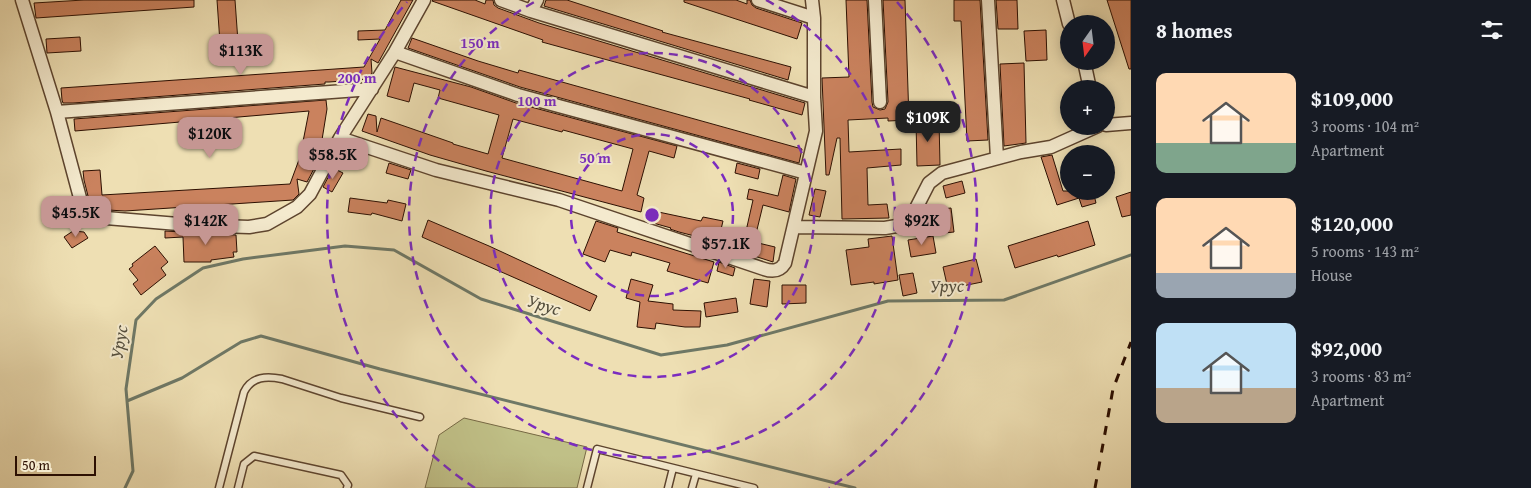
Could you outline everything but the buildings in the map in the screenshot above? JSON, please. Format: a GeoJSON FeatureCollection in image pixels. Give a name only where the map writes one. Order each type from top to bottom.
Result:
{"type":"FeatureCollection","features":[{"type":"Feature","properties":{"kind":"street"},"geometry":{"type":"LineString","coordinates":[[22,0],[57,112],[85,213],[94,216],[163,223],[250,227],[267,224],[298,207],[310,194],[340,138],[395,52],[424,0]]}},
{"type":"Feature","properties":{"kind":"street"},"geometry":{"type":"LineString","coordinates":[[501,0],[534,6],[814,96]]}},
{"type":"Feature","properties":{"kind":"street"},"geometry":{"type":"LineString","coordinates":[[758,0],[814,18]]}},
{"type":"Feature","properties":{"kind":"street"},"geometry":{"type":"LineString","coordinates":[[340,138],[436,170],[559,200],[770,271],[777,270],[782,268],[785,263],[816,131],[812,0]]}},
{"type":"Feature","properties":{"kind":"street"},"geometry":{"type":"LineString","coordinates":[[875,0],[880,102]]}},
{"type":"Feature","properties":{"kind":"street"},"geometry":{"type":"LineString","coordinates":[[988,0],[997,158]]}},
{"type":"Feature","properties":{"kind":"street"},"geometry":{"type":"LineString","coordinates":[[1063,0],[1067,15]]}},
{"type":"Feature","properties":{"kind":"street"},"geometry":{"type":"LineString","coordinates":[[395,52],[518,95],[806,173]]}},
{"type":"Feature","properties":{"kind":"street"},"geometry":{"type":"LineString","coordinates":[[57,112],[372,89]]}},
{"type":"Feature","properties":{"kind":"street"},"geometry":{"type":"LineString","coordinates":[[1115,124],[1131,123]]}},
{"type":"Feature","properties":{"kind":"street"},"geometry":{"type":"LineString","coordinates":[[794,227],[885,228],[908,224],[929,183],[942,173],[1021,152],[1051,147],[1078,135]]}},
{"type":"Feature","properties":{"kind":"lane"},"geometry":{"type":"LineString","coordinates":[[220,488],[244,392],[249,384],[259,378],[272,377],[287,380],[342,398],[420,417]]}},
{"type":"Feature","properties":{"kind":"lane"},"geometry":{"type":"LineString","coordinates":[[587,488],[597,449],[736,486],[754,488]]}},
{"type":"Feature","properties":{"kind":"lane"},"geometry":{"type":"LineString","coordinates":[[238,488],[244,464],[254,456],[340,475],[348,485],[347,488]]}},
{"type":"Feature","properties":{"kind":"lane"},"geometry":{"type":"LineString","coordinates":[[668,488],[673,468]]}},
{"type":"Feature","properties":{"kind":"lane"},"geometry":{"type":"LineString","coordinates":[[692,488],[696,474]]}},
{"type":"Feature","properties":{"kind":"green space"},"geometry":{"type":"Polygon","coordinates":[[[464,418],[587,447],[577,488],[425,488],[439,435],[464,418]]]}},
{"type":"Feature","properties":{"kind":"waterway","name":"Урус"},"geometry":{"type":"LineString","coordinates":[[125,488],[133,471],[126,389],[136,320],[156,299],[203,268],[243,259],[345,246],[394,250],[481,299],[661,355],[727,345],[888,301],[1004,300],[1131,255]]}},
{"type":"Feature","properties":{"kind":"waterway"},"geometry":{"type":"LineString","coordinates":[[127,401],[182,378],[241,342],[261,336],[380,369],[855,488]]}},
{"type":"Feature","properties":{"kind":"railway"},"geometry":{"type":"LineString","coordinates":[[1095,488],[1113,389],[1131,342]]}}]}
